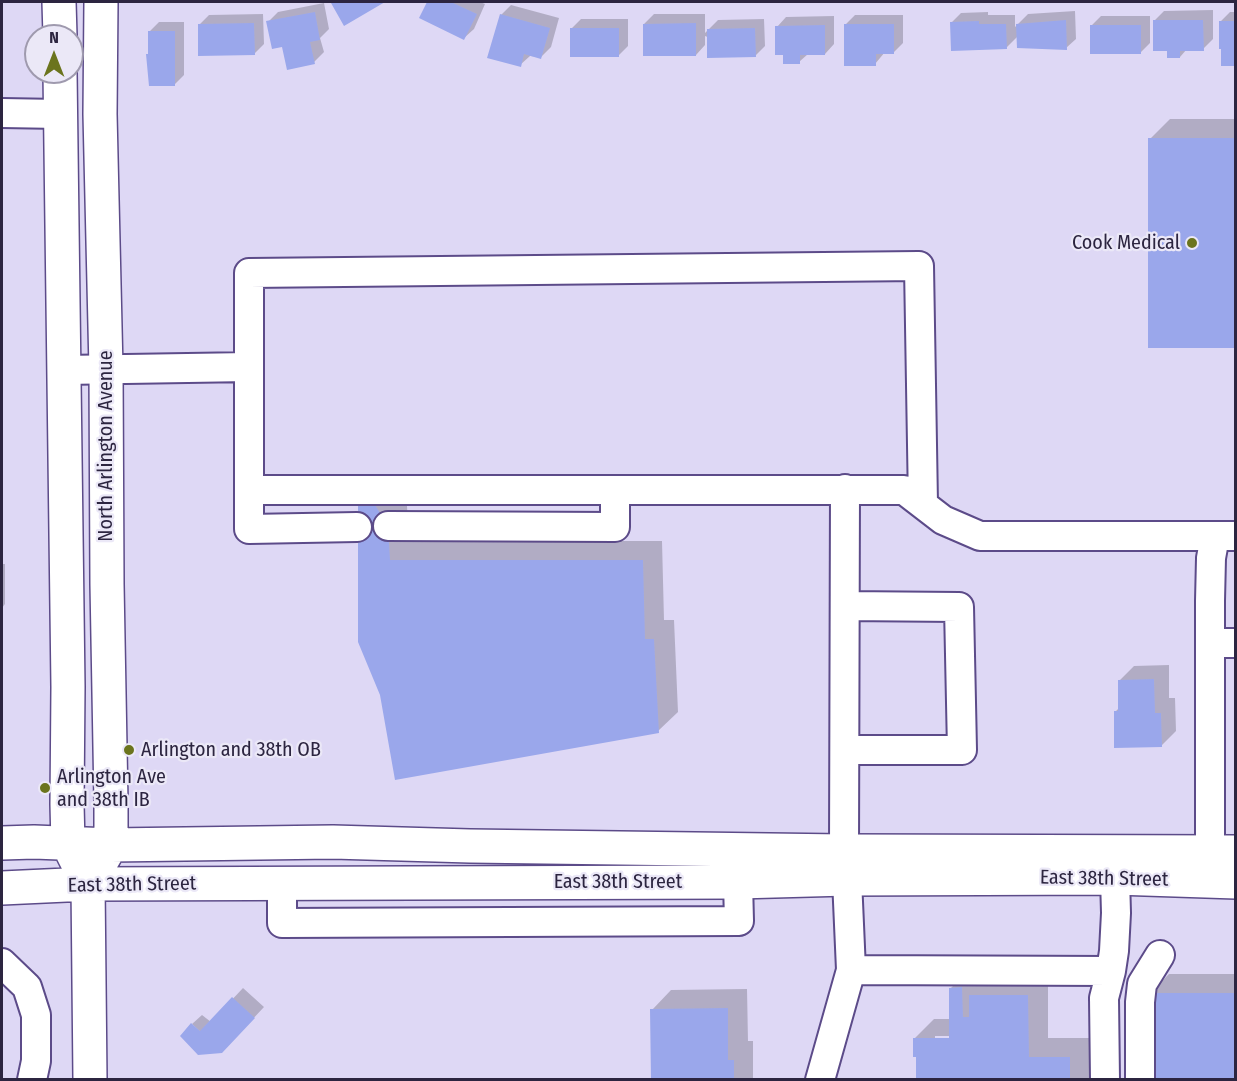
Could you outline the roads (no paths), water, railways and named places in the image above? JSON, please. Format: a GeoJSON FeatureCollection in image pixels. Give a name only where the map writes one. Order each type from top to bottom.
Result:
{"type":"FeatureCollection","features":[{"type":"Feature","properties":{"kind":"main road"},"geometry":{"type":"LineString","coordinates":[[59,2],[60,24]]}},
{"type":"Feature","properties":{"kind":"main road","name":"North Arlington Avenue"},"geometry":{"type":"LineString","coordinates":[[101,2],[100,114],[106,369],[111,844]]}},
{"type":"Feature","properties":{"kind":"main road","name":"North Arlington Avenue"},"geometry":{"type":"LineString","coordinates":[[60,84],[68,844],[88,884],[90,1080]]}},
{"type":"Feature","properties":{"kind":"main road","name":"East 38th Street"},"geometry":{"type":"LineString","coordinates":[[2,843],[333,842],[470,846],[1236,882]]}},
{"type":"Feature","properties":{"kind":"main road"},"geometry":{"type":"LineString","coordinates":[[88,884],[111,844]]}},
{"type":"Feature","properties":{"kind":"main road","name":"East 38th Street"},"geometry":{"type":"LineString","coordinates":[[2,888],[88,884],[738,882],[846,865],[1223,852]]}},
{"type":"Feature","properties":{"kind":"street"},"geometry":{"type":"LineString","coordinates":[[2,113],[60,114]]}},
{"type":"Feature","properties":{"kind":"street"},"geometry":{"type":"LineString","coordinates":[[357,527],[249,529],[249,273],[919,266],[923,504]]}},
{"type":"Feature","properties":{"kind":"street"},"geometry":{"type":"LineString","coordinates":[[64,370],[249,367]]}},
{"type":"Feature","properties":{"kind":"street"},"geometry":{"type":"LineString","coordinates":[[820,1080],[851,970],[846,865],[845,489]]}},
{"type":"Feature","properties":{"kind":"street"},"geometry":{"type":"LineString","coordinates":[[249,490],[904,490],[943,520],[980,536],[1225,536]]}},
{"type":"Feature","properties":{"kind":"street"},"geometry":{"type":"LineString","coordinates":[[388,526],[615,527],[615,490]]}},
{"type":"Feature","properties":{"kind":"street"},"geometry":{"type":"LineString","coordinates":[[1223,852],[1223,643],[1211,558],[1225,536]]}},
{"type":"Feature","properties":{"kind":"street"},"geometry":{"type":"LineString","coordinates":[[845,606],[959,607],[962,750],[845,750]]}},
{"type":"Feature","properties":{"kind":"street"},"geometry":{"type":"LineString","coordinates":[[1105,1080],[1104,998],[1114,951],[1115,878]]}},
{"type":"Feature","properties":{"kind":"street"},"geometry":{"type":"LineString","coordinates":[[628,882],[629,921]]}},
{"type":"Feature","properties":{"kind":"street"},"geometry":{"type":"LineString","coordinates":[[282,883],[282,923],[372,923],[739,921],[738,882]]}},
{"type":"Feature","properties":{"kind":"street"},"geometry":{"type":"LineString","coordinates":[[370,883],[372,923]]}},
{"type":"Feature","properties":{"kind":"street"},"geometry":{"type":"LineString","coordinates":[[1140,1080],[1142,984],[1160,955]]}},
{"type":"Feature","properties":{"kind":"street"},"geometry":{"type":"LineString","coordinates":[[2,963],[27,987],[36,1015],[36,1061],[32,1080]]}},
{"type":"Feature","properties":{"kind":"street"},"geometry":{"type":"LineString","coordinates":[[851,970],[1111,971]]}},
{"type":"Feature","properties":{"kind":"place","name":"Cook Medical"},"geometry":{"type":"Point","coordinates":[1192,243]}},
{"type":"Feature","properties":{"kind":"place","name":"Arlington and 38th OB"},"geometry":{"type":"Point","coordinates":[129,750]}},
{"type":"Feature","properties":{"kind":"place","name":"Arlington Ave and 38th IB"},"geometry":{"type":"Point","coordinates":[45,788]}}]}
